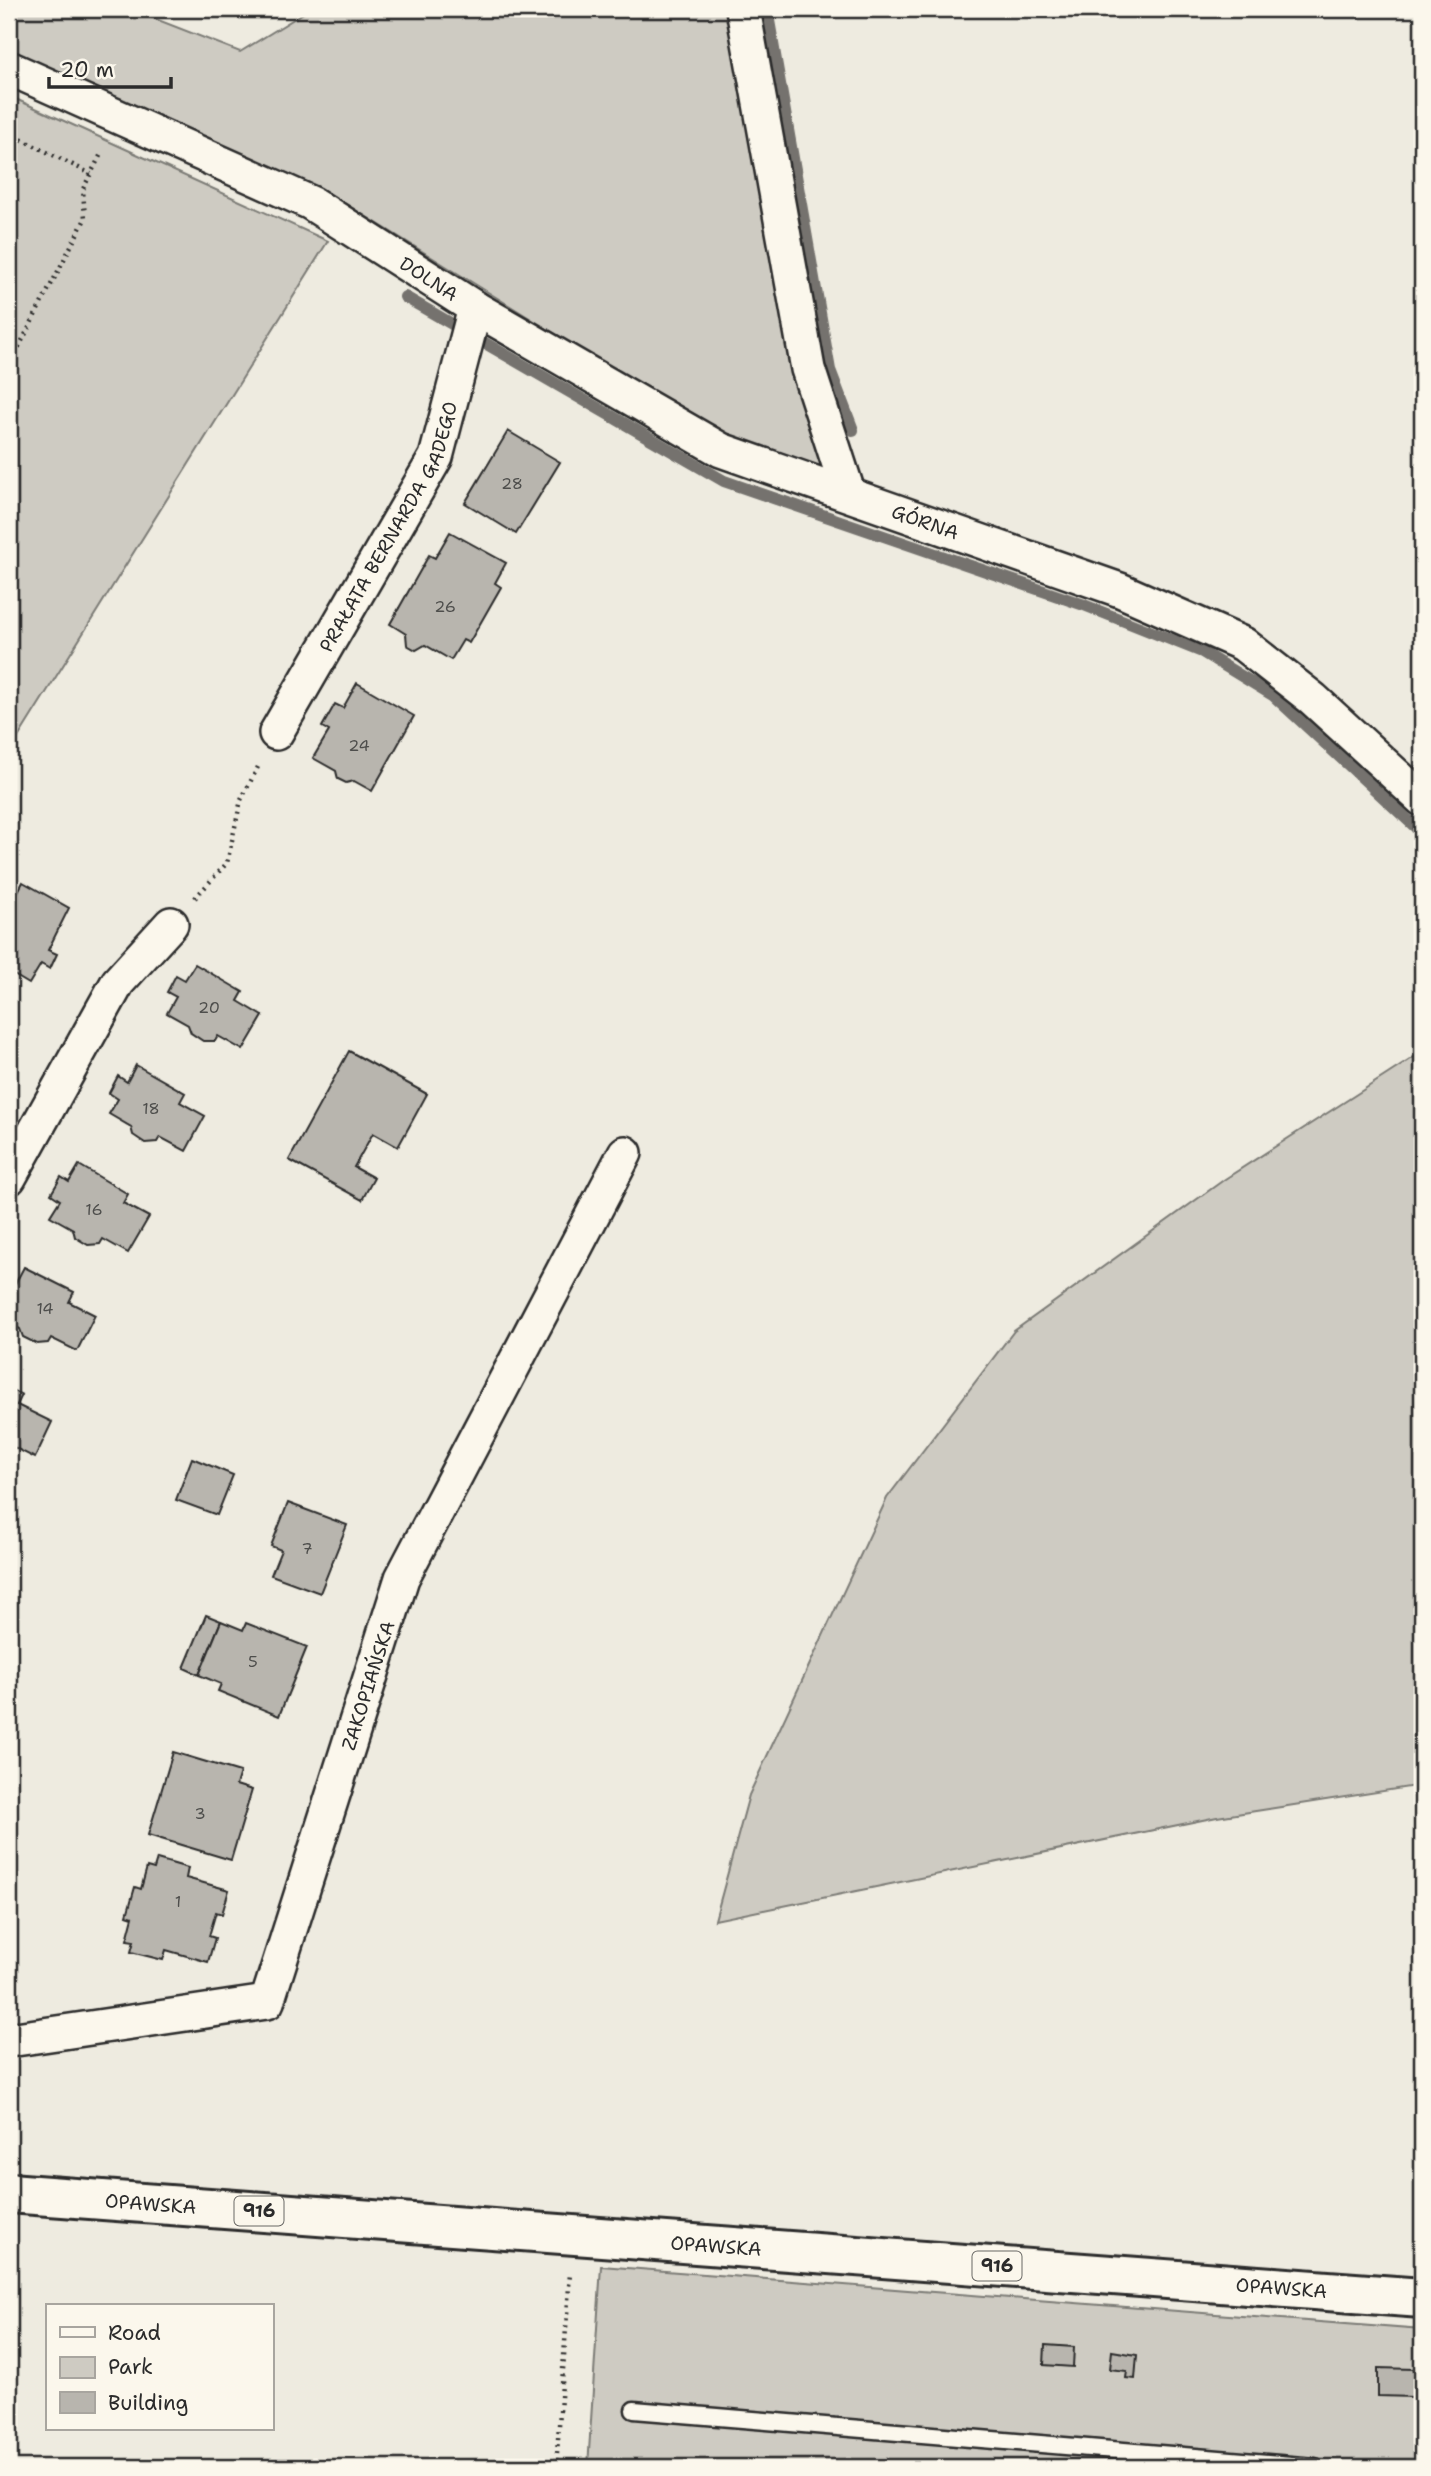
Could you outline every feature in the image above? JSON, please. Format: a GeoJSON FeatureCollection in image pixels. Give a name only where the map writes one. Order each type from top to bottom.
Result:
{"type":"FeatureCollection","features":[{"type":"Feature","properties":{"kind":"main road","name":"OPAWSKA"},"geometry":{"type":"LineString","coordinates":[[9,2193],[1422,2298]]}},
{"type":"Feature","properties":{"kind":"street"},"geometry":{"type":"LineString","coordinates":[[743,9],[808,369],[848,492]]}},
{"type":"Feature","properties":{"kind":"street","name":"DOLNA"},"geometry":{"type":"LineString","coordinates":[[9,68],[311,203],[475,308],[721,450],[848,492]]}},
{"type":"Feature","properties":{"kind":"street","name":"PRAŁATA BERNARDA GADEGO"},"geometry":{"type":"LineString","coordinates":[[276,733],[436,457],[475,308]]}},
{"type":"Feature","properties":{"kind":"street","name":"GÓRNA"},"geometry":{"type":"LineString","coordinates":[[848,492],[1121,590],[1243,644],[1313,699],[1422,799]]}},
{"type":"Feature","properties":{"kind":"street"},"geometry":{"type":"LineString","coordinates":[[9,1178],[117,982],[171,924]]}},
{"type":"Feature","properties":{"kind":"street","name":"ZAKOPIAŃSKA"},"geometry":{"type":"LineString","coordinates":[[9,2040],[267,2002],[402,1578],[625,1153]]}},
{"type":"Feature","properties":{"kind":"lane"},"geometry":{"type":"LineString","coordinates":[[634,2410],[1315,2467]]}},
{"type":"Feature","properties":{"kind":"path"},"geometry":{"type":"LineString","coordinates":[[9,366],[85,219],[83,189],[119,118]]}},
{"type":"Feature","properties":{"kind":"path"},"geometry":{"type":"LineString","coordinates":[[9,133],[91,174]]}},
{"type":"Feature","properties":{"kind":"path"},"geometry":{"type":"LineString","coordinates":[[171,924],[227,863],[241,800],[276,733]]}},
{"type":"Feature","properties":{"kind":"path"},"geometry":{"type":"LineString","coordinates":[[556,2467],[572,2234]]}},
{"type":"Feature","properties":{"kind":"green space"},"geometry":{"type":"Polygon","coordinates":[[[9,9],[130,9],[240,52],[310,9],[727,9],[776,287],[835,480],[726,440],[320,188],[9,51],[9,9]]]}},
{"type":"Feature","properties":{"kind":"green space"},"geometry":{"type":"Polygon","coordinates":[[[9,96],[328,241],[9,752],[9,96]]]}},
{"type":"Feature","properties":{"kind":"green space"},"geometry":{"type":"Polygon","coordinates":[[[1422,1052],[1422,1785],[1217,1817],[715,1920],[749,1795],[887,1498],[1014,1331],[1225,1179],[1422,1052]]]}},
{"type":"Feature","properties":{"kind":"green space"},"geometry":{"type":"Polygon","coordinates":[[[601,2266],[1422,2330],[1422,2467],[588,2467],[601,2266]]]}},
{"type":"Feature","properties":{"kind":"building"},"geometry":{"type":"Polygon","coordinates":[[[508,431],[560,462],[516,534],[465,503],[508,431]]]}},
{"type":"Feature","properties":{"kind":"building"},"geometry":{"type":"Polygon","coordinates":[[[450,532],[506,563],[495,583],[501,587],[469,643],[463,640],[451,660],[425,645],[416,650],[407,645],[406,634],[390,624],[429,555],[435,558],[450,532]]]}},
{"type":"Feature","properties":{"kind":"building"},"geometry":{"type":"Polygon","coordinates":[[[357,683],[414,716],[372,791],[354,781],[346,783],[338,779],[336,771],[313,758],[329,731],[322,727],[335,704],[343,708],[357,683]]]}},
{"type":"Feature","properties":{"kind":"building"},"geometry":{"type":"Polygon","coordinates":[[[23,882],[69,908],[48,950],[57,954],[50,969],[41,964],[29,984],[9,972],[9,901],[13,901],[23,882]]]}},
{"type":"Feature","properties":{"kind":"building"},"geometry":{"type":"Polygon","coordinates":[[[195,964],[243,992],[238,1001],[263,1016],[243,1050],[218,1036],[215,1041],[203,1041],[191,1033],[188,1025],[167,1013],[176,997],[167,992],[176,975],[185,980],[195,964]]]}},
{"type":"Feature","properties":{"kind":"building"},"geometry":{"type":"Polygon","coordinates":[[[349,1051],[427,1094],[398,1147],[373,1133],[354,1167],[374,1178],[362,1200],[289,1160],[349,1051]]]}},
{"type":"Feature","properties":{"kind":"building"},"geometry":{"type":"Polygon","coordinates":[[[136,1065],[185,1093],[180,1102],[205,1116],[186,1151],[160,1137],[157,1142],[145,1143],[133,1135],[131,1127],[109,1114],[118,1099],[109,1093],[118,1076],[127,1082],[136,1065]]]}},
{"type":"Feature","properties":{"kind":"building"},"geometry":{"type":"Polygon","coordinates":[[[79,1165],[128,1194],[123,1203],[149,1217],[128,1253],[103,1239],[100,1244],[88,1245],[75,1237],[73,1229],[50,1216],[60,1200],[51,1194],[61,1177],[69,1182],[79,1165]]]}},
{"type":"Feature","properties":{"kind":"building"},"geometry":{"type":"Polygon","coordinates":[[[24,1267],[74,1292],[69,1302],[95,1315],[77,1351],[51,1338],[48,1343],[37,1344],[23,1337],[20,1329],[9,1323],[9,1281],[15,1284],[24,1267]]]}},
{"type":"Feature","properties":{"kind":"building"},"geometry":{"type":"Polygon","coordinates":[[[9,1389],[22,1395],[17,1405],[52,1422],[35,1458],[9,1445],[9,1389]]]}},
{"type":"Feature","properties":{"kind":"building"},"geometry":{"type":"Polygon","coordinates":[[[192,1458],[233,1475],[217,1515],[176,1500],[192,1458]]]}},
{"type":"Feature","properties":{"kind":"building"},"geometry":{"type":"Polygon","coordinates":[[[288,1503],[347,1525],[320,1593],[271,1575],[281,1550],[271,1546],[288,1503]]]}},
{"type":"Feature","properties":{"kind":"building"},"geometry":{"type":"Polygon","coordinates":[[[206,1615],[221,1621],[199,1675],[184,1668],[206,1615]]]}},
{"type":"Feature","properties":{"kind":"building"},"geometry":{"type":"Polygon","coordinates":[[[221,1621],[243,1630],[246,1623],[307,1647],[279,1716],[218,1691],[221,1684],[199,1675],[221,1621]]]}},
{"type":"Feature","properties":{"kind":"building"},"geometry":{"type":"Polygon","coordinates":[[[173,1752],[240,1772],[236,1785],[252,1790],[231,1860],[148,1835],[173,1752]]]}},
{"type":"Feature","properties":{"kind":"building"},"geometry":{"type":"Polygon","coordinates":[[[157,1859],[188,1868],[186,1878],[229,1890],[222,1914],[216,1912],[209,1936],[215,1938],[208,1962],[166,1950],[163,1960],[131,1952],[134,1941],[127,1940],[133,1917],[127,1915],[135,1887],[141,1889],[147,1867],[154,1869],[157,1859]]]}},
{"type":"Feature","properties":{"kind":"building"},"geometry":{"type":"Polygon","coordinates":[[[1045,2345],[1074,2347],[1073,2367],[1044,2365],[1045,2345]]]}},
{"type":"Feature","properties":{"kind":"building"},"geometry":{"type":"Polygon","coordinates":[[[1112,2351],[1137,2355],[1135,2379],[1126,2378],[1127,2371],[1110,2369],[1112,2351]]]}},
{"type":"Feature","properties":{"kind":"building"},"geometry":{"type":"Polygon","coordinates":[[[1378,2368],[1414,2369],[1414,2397],[1378,2396],[1378,2368]]]}},
{"type":"Feature","properties":{"kind":"waterway"},"geometry":{"type":"LineString","coordinates":[[767,9],[830,370],[853,430]]}},
{"type":"Feature","properties":{"kind":"waterway"},"geometry":{"type":"LineString","coordinates":[[405,297],[724,481],[1084,605],[1202,652],[1274,696],[1422,833]]}}]}
